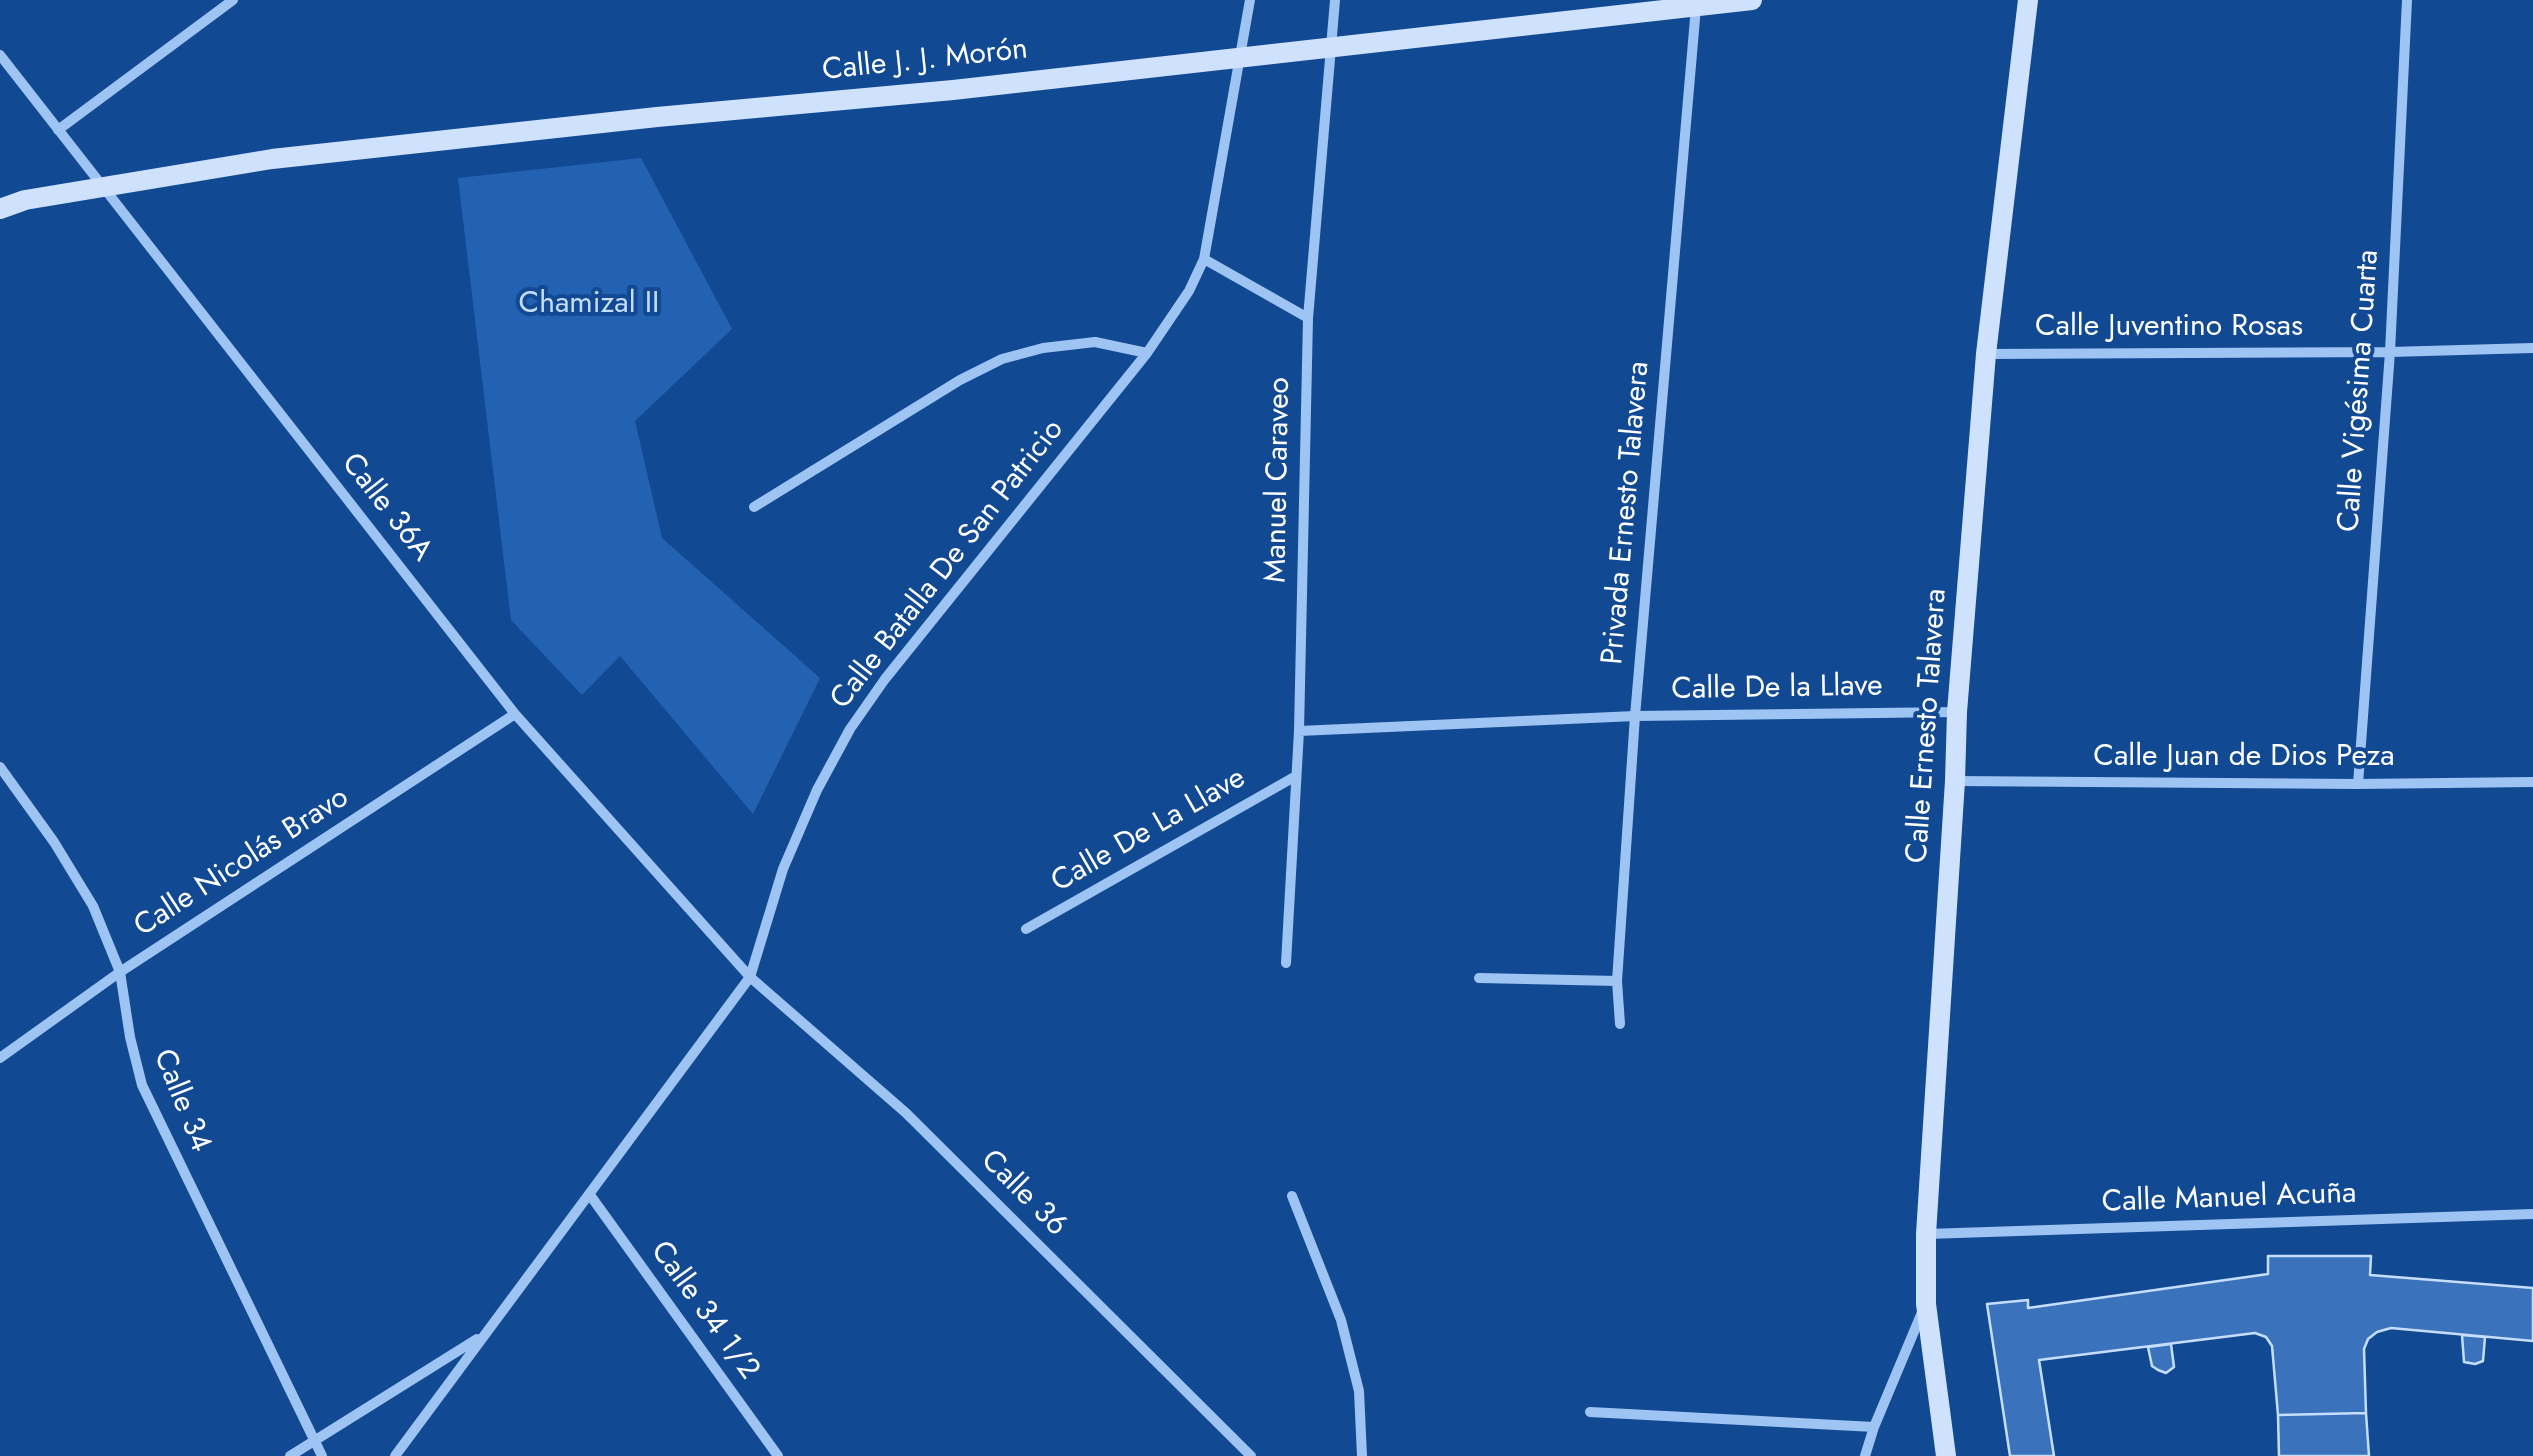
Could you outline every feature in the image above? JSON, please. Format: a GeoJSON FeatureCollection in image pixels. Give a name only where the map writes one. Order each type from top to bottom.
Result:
{"type":"FeatureCollection","features":[{"type":"Feature","properties":{"kind":"main road","name":"Calle J. J. Morón"},"geometry":{"type":"LineString","coordinates":[[0,208],[104,186],[311,155],[953,90],[1752,0]]}},
{"type":"Feature","properties":{"kind":"main road","name":"Calle Ernesto Talavera"},"geometry":{"type":"LineString","coordinates":[[1946,1456],[1926,1304],[1926,1234],[1957,712],[1986,354],[2028,0]]}},
{"type":"Feature","properties":{"kind":"street"},"geometry":{"type":"LineString","coordinates":[[58,130],[233,0]]}},
{"type":"Feature","properties":{"kind":"street","name":"Calle Batalla De San Patricio"},"geometry":{"type":"LineString","coordinates":[[395,1456],[750,977],[783,868],[817,790],[850,729],[885,679],[1147,353],[1189,291],[1204,260],[1250,0]]}},
{"type":"Feature","properties":{"kind":"street","name":"Manuel Caraveo"},"geometry":{"type":"LineString","coordinates":[[1286,963],[1299,731],[1308,318],[1336,0]]}},
{"type":"Feature","properties":{"kind":"street","name":"Calle Vigésima Cuarta"},"geometry":{"type":"LineString","coordinates":[[2358,784],[2390,352],[2406,0]]}},
{"type":"Feature","properties":{"kind":"street","name":"Privada Ernesto Talavera"},"geometry":{"type":"LineString","coordinates":[[1620,1024],[1618,981],[1634,716],[1696,8]]}},
{"type":"Feature","properties":{"kind":"street","name":"Calle 36A"},"geometry":{"type":"LineString","coordinates":[[0,55],[515,714],[750,977]]}},
{"type":"Feature","properties":{"kind":"street"},"geometry":{"type":"LineString","coordinates":[[1204,260],[1308,318]]}},
{"type":"Feature","properties":{"kind":"street"},"geometry":{"type":"LineString","coordinates":[[754,507],[960,380],[1002,359],[1042,348],[1096,342],[1147,353]]}},
{"type":"Feature","properties":{"kind":"street","name":"Calle Juventino Rosas"},"geometry":{"type":"LineString","coordinates":[[1986,354],[2533,348]]}},
{"type":"Feature","properties":{"kind":"street","name":"Calle De la Llave"},"geometry":{"type":"LineString","coordinates":[[1299,731],[1634,716],[1957,712]]}},
{"type":"Feature","properties":{"kind":"street","name":"Calle Nicolás Bravo"},"geometry":{"type":"LineString","coordinates":[[0,1058],[120,972],[515,714]]}},
{"type":"Feature","properties":{"kind":"street","name":"Calle 34"},"geometry":{"type":"LineString","coordinates":[[0,767],[54,842],[92,906],[120,972],[142,1085],[322,1456]]}},
{"type":"Feature","properties":{"kind":"street","name":"Calle De La Llave"},"geometry":{"type":"LineString","coordinates":[[1026,930],[1296,776]]}},
{"type":"Feature","properties":{"kind":"street","name":"Calle Juan de Dios Peza"},"geometry":{"type":"LineString","coordinates":[[1955,781],[2533,782]]}},
{"type":"Feature","properties":{"kind":"street","name":"Calle 36"},"geometry":{"type":"LineString","coordinates":[[750,977],[906,1113],[1251,1456]]}},
{"type":"Feature","properties":{"kind":"street"},"geometry":{"type":"LineString","coordinates":[[1479,978],[1618,981]]}},
{"type":"Feature","properties":{"kind":"street","name":"Calle 34 1/2"},"geometry":{"type":"LineString","coordinates":[[590,1195],[778,1456]]}},
{"type":"Feature","properties":{"kind":"street"},"geometry":{"type":"LineString","coordinates":[[1292,1196],[1341,1320],[1359,1390],[1362,1456]]}},
{"type":"Feature","properties":{"kind":"street","name":"Calle Manuel Acuña"},"geometry":{"type":"LineString","coordinates":[[1926,1234],[2533,1214]]}},
{"type":"Feature","properties":{"kind":"street"},"geometry":{"type":"LineString","coordinates":[[1865,1456],[1926,1304]]}},
{"type":"Feature","properties":{"kind":"street","name":"Calle Batalla De San Patricio"},"geometry":{"type":"LineString","coordinates":[[290,1456],[482,1336]]}},
{"type":"Feature","properties":{"kind":"street"},"geometry":{"type":"LineString","coordinates":[[1590,1412],[1874,1427]]}},
{"type":"Feature","properties":{"kind":"green space","name":"Chamizal II"},"geometry":{"type":"Polygon","coordinates":[[[641,158],[732,329],[635,421],[662,538],[820,678],[753,814],[620,656],[582,695],[511,620],[458,178],[641,158]]]}},
{"type":"Feature","properties":{"kind":"building"},"geometry":{"type":"Polygon","coordinates":[[[2268,1256],[2371,1256],[2370,1275],[2533,1288],[2533,1341],[2391,1328],[2377,1332],[2364,1349],[2366,1413],[2278,1415],[2272,1346],[2266,1337],[2255,1333],[2039,1360],[2054,1456],[2010,1456],[1987,1304],[2028,1300],[2028,1308],[2268,1274],[2268,1256]]]}},
{"type":"Feature","properties":{"kind":"building"},"geometry":{"type":"Polygon","coordinates":[[[2462,1335],[2485,1337],[2483,1361],[2464,1362],[2462,1335]]]}},
{"type":"Feature","properties":{"kind":"building"},"geometry":{"type":"Polygon","coordinates":[[[2171,1344],[2174,1367],[2166,1373],[2152,1366],[2148,1347],[2171,1344]]]}},
{"type":"Feature","properties":{"kind":"building"},"geometry":{"type":"Polygon","coordinates":[[[2366,1413],[2369,1456],[2279,1456],[2278,1415],[2366,1413]]]}}]}
